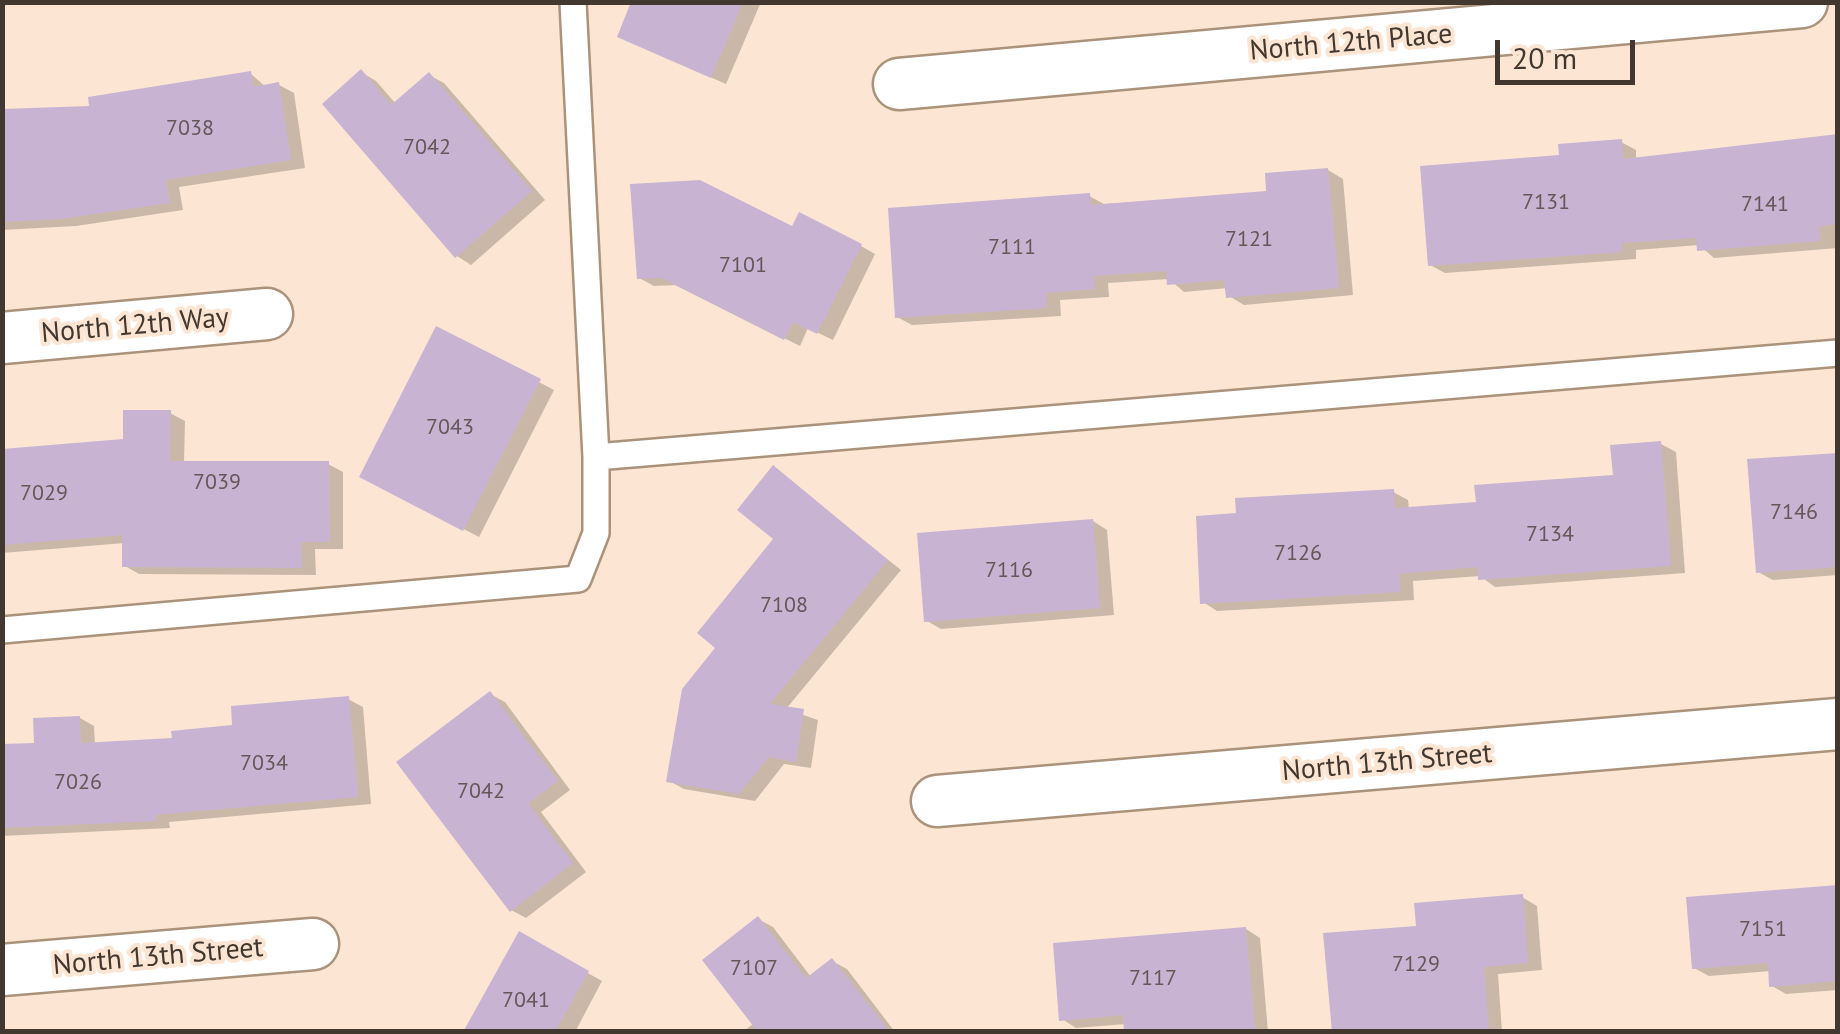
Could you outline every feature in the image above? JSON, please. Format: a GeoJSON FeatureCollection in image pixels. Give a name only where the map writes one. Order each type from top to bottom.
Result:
{"type":"FeatureCollection","features":[{"type":"Feature","properties":{"kind":"street","name":"North 12th Place"},"geometry":{"type":"LineString","coordinates":[[899,84],[1802,2]]}},
{"type":"Feature","properties":{"kind":"street","name":"North 12th Way"},"geometry":{"type":"LineString","coordinates":[[2,338],[267,314]]}},
{"type":"Feature","properties":{"kind":"street","name":"North 13th Street"},"geometry":{"type":"LineString","coordinates":[[937,801],[1838,724]]}},
{"type":"Feature","properties":{"kind":"street","name":"North 13th Street"},"geometry":{"type":"LineString","coordinates":[[2,970],[313,944]]}},
{"type":"Feature","properties":{"kind":"lane"},"geometry":{"type":"LineString","coordinates":[[2,630],[578,579],[596,533],[596,456],[573,2]]}},
{"type":"Feature","properties":{"kind":"lane"},"geometry":{"type":"LineString","coordinates":[[596,456],[1838,353]]}},
{"type":"Feature","properties":{"kind":"building"},"geometry":{"type":"Polygon","coordinates":[[[631,2],[743,2],[711,78],[617,37],[631,2]]]}},
{"type":"Feature","properties":{"kind":"building"},"geometry":{"type":"Polygon","coordinates":[[[361,69],[391,105],[429,72],[532,191],[455,258],[322,104],[361,69]]]}},
{"type":"Feature","properties":{"kind":"building"},"geometry":{"type":"Polygon","coordinates":[[[251,71],[253,87],[279,82],[291,160],[166,180],[170,203],[60,219],[2,222],[2,109],[89,106],[88,97],[251,71]]]}},
{"type":"Feature","properties":{"kind":"building"},"geometry":{"type":"Polygon","coordinates":[[[1838,134],[1838,224],[1819,226],[1820,241],[1697,251],[1696,238],[1622,243],[1622,252],[1428,266],[1420,166],[1559,155],[1558,144],[1622,139],[1623,159],[1838,134]]]}},
{"type":"Feature","properties":{"kind":"building"},"geometry":{"type":"Polygon","coordinates":[[[1328,168],[1339,288],[1226,298],[1224,280],[1167,285],[1166,271],[1094,276],[1095,289],[1046,293],[1047,308],[895,318],[888,208],[1090,193],[1091,205],[1266,191],[1265,173],[1328,168]]]}},
{"type":"Feature","properties":{"kind":"building"},"geometry":{"type":"Polygon","coordinates":[[[700,180],[792,226],[799,212],[862,244],[817,334],[793,322],[784,340],[661,278],[637,279],[630,184],[700,180]]]}},
{"type":"Feature","properties":{"kind":"building"},"geometry":{"type":"Polygon","coordinates":[[[436,326],[541,379],[463,531],[359,477],[436,326]]]}},
{"type":"Feature","properties":{"kind":"building"},"geometry":{"type":"Polygon","coordinates":[[[123,410],[171,410],[170,461],[329,461],[330,542],[301,542],[302,568],[122,567],[122,535],[2,545],[2,449],[123,439],[123,410]]]}},
{"type":"Feature","properties":{"kind":"building"},"geometry":{"type":"Polygon","coordinates":[[[1661,441],[1671,566],[1478,580],[1477,567],[1399,574],[1400,592],[1200,604],[1196,516],[1236,513],[1235,498],[1394,489],[1395,508],[1476,502],[1474,485],[1613,475],[1610,445],[1661,441]]]}},
{"type":"Feature","properties":{"kind":"building"},"geometry":{"type":"Polygon","coordinates":[[[1838,453],[1838,567],[1756,573],[1747,459],[1838,453]]]}},
{"type":"Feature","properties":{"kind":"building"},"geometry":{"type":"Polygon","coordinates":[[[773,465],[888,560],[770,704],[804,709],[796,762],[769,757],[739,794],[666,782],[682,689],[715,648],[697,633],[773,539],[737,510],[773,465]]]}},
{"type":"Feature","properties":{"kind":"building"},"geometry":{"type":"Polygon","coordinates":[[[1093,519],[1100,608],[924,622],[917,533],[1093,519]]]}},
{"type":"Feature","properties":{"kind":"building"},"geometry":{"type":"Polygon","coordinates":[[[490,691],[558,781],[528,803],[573,863],[510,912],[396,762],[490,691]]]}},
{"type":"Feature","properties":{"kind":"building"},"geometry":{"type":"Polygon","coordinates":[[[349,696],[358,797],[155,815],[156,821],[2,828],[2,744],[34,743],[33,718],[80,716],[81,743],[172,738],[171,731],[232,725],[231,706],[349,696]]]}},
{"type":"Feature","properties":{"kind":"building"},"geometry":{"type":"Polygon","coordinates":[[[1838,885],[1838,981],[1769,987],[1768,963],[1692,969],[1686,897],[1838,885]]]}},
{"type":"Feature","properties":{"kind":"building"},"geometry":{"type":"Polygon","coordinates":[[[1523,894],[1528,963],[1484,967],[1489,1032],[1332,1032],[1323,933],[1416,926],[1414,903],[1523,894]]]}},
{"type":"Feature","properties":{"kind":"building"},"geometry":{"type":"Polygon","coordinates":[[[758,916],[806,978],[832,958],[890,1032],[758,1032],[702,960],[758,916]]]}},
{"type":"Feature","properties":{"kind":"building"},"geometry":{"type":"Polygon","coordinates":[[[1246,927],[1255,1032],[1124,1032],[1123,1015],[1059,1021],[1053,943],[1246,927]]]}},
{"type":"Feature","properties":{"kind":"building"},"geometry":{"type":"Polygon","coordinates":[[[519,931],[589,971],[555,1032],[463,1032],[519,931]]]}}]}
